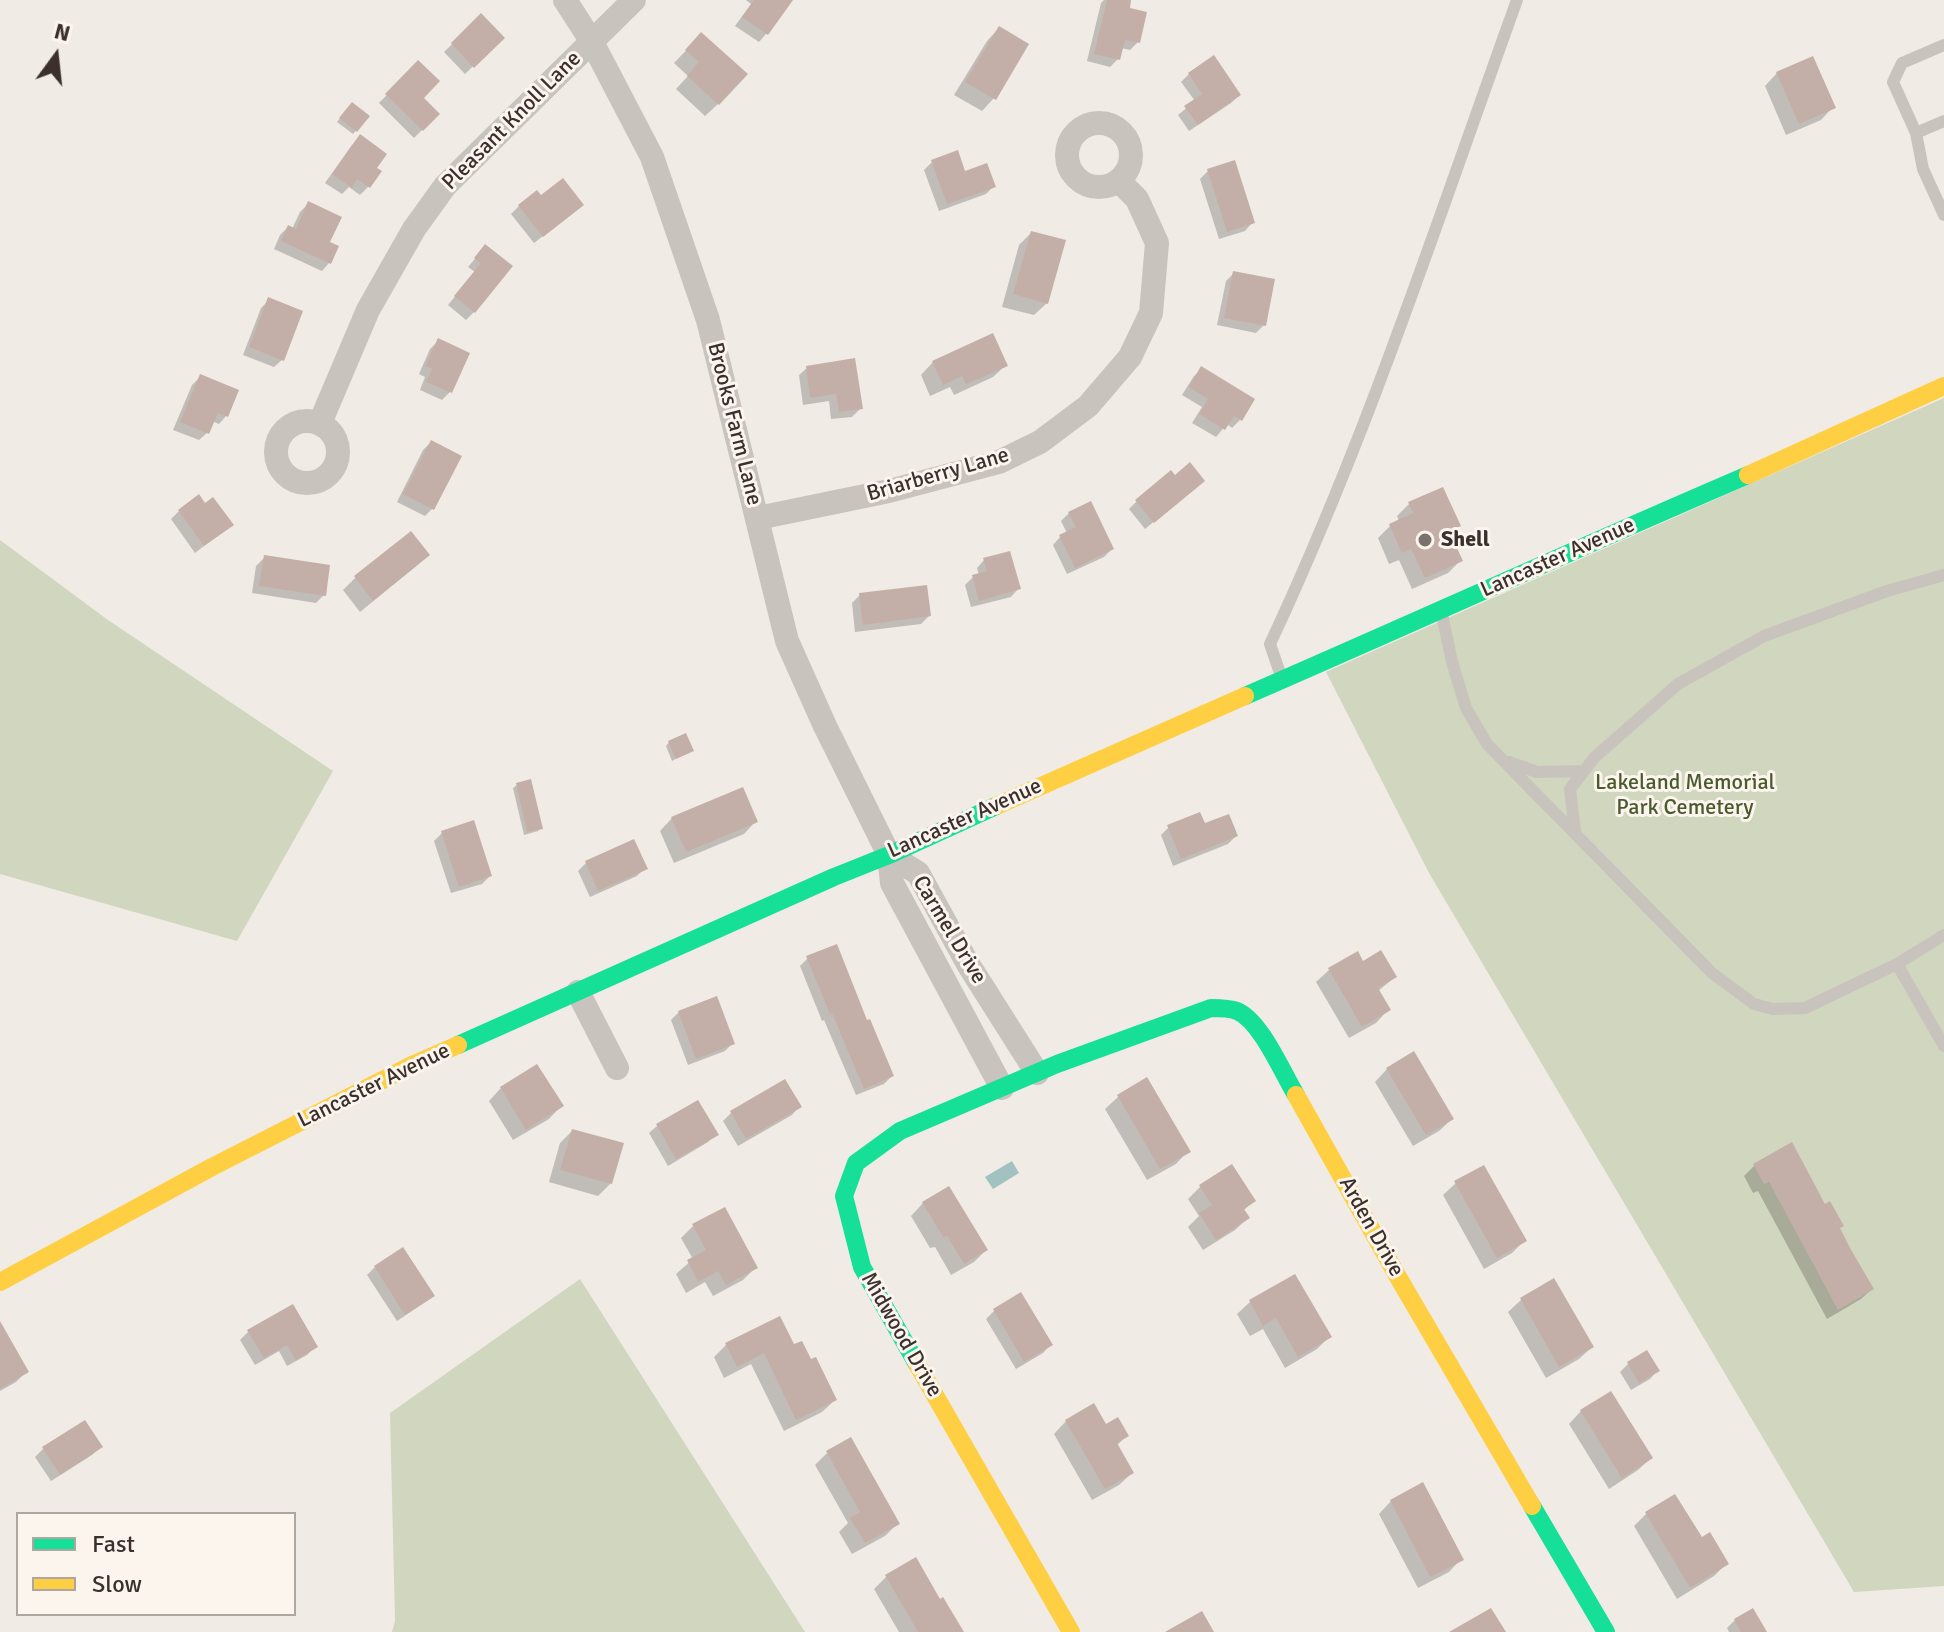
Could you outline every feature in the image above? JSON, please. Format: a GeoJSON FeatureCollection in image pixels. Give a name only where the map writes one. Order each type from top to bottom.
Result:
{"type":"FeatureCollection","features":[{"type":"Feature","properties":{"kind":"main road","name":"Lancaster Avenue"},"geometry":{"type":"LineString","coordinates":[[0,1282],[212,1167],[412,1065],[1063,775],[1763,469],[1944,386]]}},
{"type":"Feature","properties":{"kind":"main road","name":"Arden Drive"},"geometry":{"type":"LineString","coordinates":[[1037,1073],[1211,1008],[1237,1011],[1255,1023],[1398,1277],[1606,1632]]}},
{"type":"Feature","properties":{"kind":"main road","name":"Midwood Drive"},"geometry":{"type":"LineString","coordinates":[[1037,1073],[900,1131],[856,1163],[844,1196],[862,1267],[1071,1632]]}},
{"type":"Feature","properties":{"kind":"street","name":"Brooks Farm Lane"},"geometry":{"type":"LineString","coordinates":[[565,0],[592,42],[652,157],[708,320],[787,641],[889,855]]}},
{"type":"Feature","properties":{"kind":"street","name":"Pleasant Knoll Lane"},"geometry":{"type":"LineString","coordinates":[[320,423],[368,310],[422,218],[445,186],[634,0]]}},
{"type":"Feature","properties":{"kind":"street","name":"Briarberry Lane"},"geometry":{"type":"LineString","coordinates":[[758,518],[889,491],[999,462],[1040,442],[1088,406],[1130,357],[1151,313],[1157,243],[1137,199],[1119,181]]}},
{"type":"Feature","properties":{"kind":"street","name":"Carmel Drive"},"geometry":{"type":"LineString","coordinates":[[889,855],[918,873],[968,964],[1037,1073]]}},
{"type":"Feature","properties":{"kind":"street","name":"Carmel Drive"},"geometry":{"type":"LineString","coordinates":[[889,855],[892,883],[1002,1088]]}},
{"type":"Feature","properties":{"kind":"street"},"geometry":{"type":"LineString","coordinates":[[578,992],[617,1068]]}},
{"type":"Feature","properties":{"kind":"lane"},"geometry":{"type":"LineString","coordinates":[[1282,679],[1270,644],[1308,563],[1359,437],[1517,0]]}},
{"type":"Feature","properties":{"kind":"lane"},"geometry":{"type":"LineString","coordinates":[[1944,45],[1902,63],[1893,82],[1916,133],[1923,169],[1944,215]]}},
{"type":"Feature","properties":{"kind":"lane"},"geometry":{"type":"LineString","coordinates":[[1916,133],[1944,121]]}},
{"type":"Feature","properties":{"kind":"lane"},"geometry":{"type":"LineString","coordinates":[[1575,832],[1570,789],[1595,757],[1678,684],[1764,636],[1887,591],[1944,575]]}},
{"type":"Feature","properties":{"kind":"lane"},"geometry":{"type":"LineString","coordinates":[[1441,611],[1466,708],[1487,744],[1712,973],[1754,1004],[1773,1009],[1805,1008],[1897,964],[1944,935]]}},
{"type":"Feature","properties":{"kind":"lane"},"geometry":{"type":"LineString","coordinates":[[1503,759],[1537,772],[1584,771]]}},
{"type":"Feature","properties":{"kind":"lane"},"geometry":{"type":"LineString","coordinates":[[1897,964],[1944,1046]]}},
{"type":"Feature","properties":{"kind":"green space","name":"Lakeland Memorial Park Cemetery"},"geometry":{"type":"Polygon","coordinates":[[[1944,398],[1944,1586],[1854,1592],[1429,873],[1326,672],[1944,398]]]}},
{"type":"Feature","properties":{"kind":"green space"},"geometry":{"type":"Polygon","coordinates":[[[0,540],[108,620],[333,771],[237,941],[0,874],[0,540]]]}},
{"type":"Feature","properties":{"kind":"green space"},"geometry":{"type":"Polygon","coordinates":[[[580,1279],[805,1632],[392,1632],[395,1621],[390,1413],[580,1279]]]}},
{"type":"Feature","properties":{"kind":"water"},"geometry":{"type":"Polygon","coordinates":[[[1012,1161],[1019,1173],[993,1189],[985,1177],[1012,1161]]]}},
{"type":"Feature","properties":{"kind":"building"},"geometry":{"type":"Polygon","coordinates":[[[754,0],[793,0],[768,35],[742,17],[754,0]]]}},
{"type":"Feature","properties":{"kind":"building"},"geometry":{"type":"Polygon","coordinates":[[[1107,0],[1131,0],[1130,8],[1147,12],[1140,43],[1125,40],[1120,60],[1094,54],[1107,0]]]}},
{"type":"Feature","properties":{"kind":"building"},"geometry":{"type":"Polygon","coordinates":[[[481,13],[505,38],[474,68],[451,43],[481,13]]]}},
{"type":"Feature","properties":{"kind":"building"},"geometry":{"type":"Polygon","coordinates":[[[999,26],[1029,44],[996,100],[965,82],[999,26]]]}},
{"type":"Feature","properties":{"kind":"building"},"geometry":{"type":"Polygon","coordinates":[[[701,32],[748,74],[719,105],[687,76],[699,62],[685,50],[701,32]]]}},
{"type":"Feature","properties":{"kind":"building"},"geometry":{"type":"Polygon","coordinates":[[[1214,55],[1241,95],[1198,125],[1184,106],[1202,94],[1188,73],[1214,55]]]}},
{"type":"Feature","properties":{"kind":"building"},"geometry":{"type":"Polygon","coordinates":[[[1813,56],[1836,108],[1799,124],[1776,72],[1813,56]]]}},
{"type":"Feature","properties":{"kind":"building"},"geometry":{"type":"Polygon","coordinates":[[[418,60],[440,81],[424,98],[440,114],[423,131],[385,94],[418,60]]]}},
{"type":"Feature","properties":{"kind":"building"},"geometry":{"type":"Polygon","coordinates":[[[352,102],[370,116],[357,132],[339,118],[352,102]]]}},
{"type":"Feature","properties":{"kind":"building"},"geometry":{"type":"Polygon","coordinates":[[[360,134],[387,154],[377,168],[382,171],[370,188],[357,179],[352,188],[332,174],[360,134]]]}},
{"type":"Feature","properties":{"kind":"building"},"geometry":{"type":"Polygon","coordinates":[[[958,150],[965,171],[987,163],[996,187],[947,204],[931,160],[958,150]]]}},
{"type":"Feature","properties":{"kind":"building"},"geometry":{"type":"Polygon","coordinates":[[[1235,160],[1255,223],[1227,232],[1207,169],[1235,160]]]}},
{"type":"Feature","properties":{"kind":"building"},"geometry":{"type":"Polygon","coordinates":[[[563,178],[584,205],[543,237],[518,205],[537,190],[541,195],[563,178]]]}},
{"type":"Feature","properties":{"kind":"building"},"geometry":{"type":"Polygon","coordinates":[[[308,201],[342,217],[330,242],[339,246],[331,264],[281,241],[288,225],[296,229],[308,201]]]}},
{"type":"Feature","properties":{"kind":"building"},"geometry":{"type":"Polygon","coordinates":[[[1031,231],[1066,240],[1048,304],[1013,294],[1031,231]]]}},
{"type":"Feature","properties":{"kind":"building"},"geometry":{"type":"Polygon","coordinates":[[[485,244],[513,266],[475,313],[454,296],[481,263],[474,258],[485,244]]]}},
{"type":"Feature","properties":{"kind":"building"},"geometry":{"type":"Polygon","coordinates":[[[1233,271],[1275,279],[1266,326],[1224,318],[1233,271]]]}},
{"type":"Feature","properties":{"kind":"building"},"geometry":{"type":"Polygon","coordinates":[[[268,297],[303,311],[284,361],[249,347],[268,297]]]}},
{"type":"Feature","properties":{"kind":"building"},"geometry":{"type":"Polygon","coordinates":[[[993,333],[1008,366],[966,384],[962,376],[943,385],[932,361],[993,333]]]}},
{"type":"Feature","properties":{"kind":"building"},"geometry":{"type":"Polygon","coordinates":[[[438,338],[470,353],[452,393],[426,382],[432,369],[425,366],[438,338]]]}},
{"type":"Feature","properties":{"kind":"building"},"geometry":{"type":"Polygon","coordinates":[[[855,358],[863,409],[839,412],[836,394],[810,398],[806,366],[855,358]]]}},
{"type":"Feature","properties":{"kind":"building"},"geometry":{"type":"Polygon","coordinates":[[[1201,366],[1255,399],[1242,421],[1234,416],[1225,430],[1199,414],[1208,399],[1189,387],[1201,366]]]}},
{"type":"Feature","properties":{"kind":"building"},"geometry":{"type":"Polygon","coordinates":[[[200,374],[239,390],[228,417],[218,413],[209,434],[180,422],[200,374]]]}},
{"type":"Feature","properties":{"kind":"building"},"geometry":{"type":"Polygon","coordinates":[[[431,440],[462,456],[434,510],[403,494],[431,440]]]}},
{"type":"Feature","properties":{"kind":"building"},"geometry":{"type":"Polygon","coordinates":[[[1190,462],[1205,481],[1154,523],[1135,500],[1171,470],[1175,475],[1190,462]]]}},
{"type":"Feature","properties":{"kind":"building","name":"Shell"},"geometry":{"type":"Polygon","coordinates":[[[1443,487],[1461,526],[1449,531],[1463,561],[1425,578],[1411,549],[1402,553],[1389,524],[1413,513],[1408,502],[1443,487]]]}},
{"type":"Feature","properties":{"kind":"building"},"geometry":{"type":"Polygon","coordinates":[[[199,494],[205,503],[213,497],[234,525],[204,546],[178,510],[199,494]]]}},
{"type":"Feature","properties":{"kind":"building"},"geometry":{"type":"Polygon","coordinates":[[[1091,501],[1114,549],[1075,568],[1059,535],[1076,527],[1068,512],[1091,501]]]}},
{"type":"Feature","properties":{"kind":"building"},"geometry":{"type":"Polygon","coordinates":[[[411,531],[430,555],[373,601],[354,576],[411,531]]]}},
{"type":"Feature","properties":{"kind":"building"},"geometry":{"type":"Polygon","coordinates":[[[1010,551],[1021,589],[979,601],[972,575],[987,571],[983,558],[1010,551]]]}},
{"type":"Feature","properties":{"kind":"building"},"geometry":{"type":"Polygon","coordinates":[[[264,555],[330,565],[326,596],[259,586],[264,555]]]}},
{"type":"Feature","properties":{"kind":"building"},"geometry":{"type":"Polygon","coordinates":[[[927,585],[931,616],[863,625],[859,593],[927,585]]]}},
{"type":"Feature","properties":{"kind":"building"},"geometry":{"type":"Polygon","coordinates":[[[686,733],[694,751],[676,759],[668,741],[686,733]]]}},
{"type":"Feature","properties":{"kind":"building"},"geometry":{"type":"Polygon","coordinates":[[[531,779],[543,829],[527,832],[516,783],[531,779]]]}},
{"type":"Feature","properties":{"kind":"building"},"geometry":{"type":"Polygon","coordinates":[[[743,787],[758,822],[686,852],[671,817],[743,787]]]}},
{"type":"Feature","properties":{"kind":"building"},"geometry":{"type":"Polygon","coordinates":[[[1200,812],[1205,823],[1229,814],[1238,836],[1181,859],[1167,825],[1200,812]]]}},
{"type":"Feature","properties":{"kind":"building"},"geometry":{"type":"Polygon","coordinates":[[[474,820],[492,876],[459,887],[441,831],[474,820]]]}},
{"type":"Feature","properties":{"kind":"building"},"geometry":{"type":"Polygon","coordinates":[[[634,839],[648,869],[598,891],[585,861],[634,839]]]}},
{"type":"Feature","properties":{"kind":"building"},"geometry":{"type":"Polygon","coordinates":[[[837,944],[867,1020],[870,1019],[894,1076],[864,1089],[806,956],[837,944]]]}},
{"type":"Feature","properties":{"kind":"building"},"geometry":{"type":"Polygon","coordinates":[[[1381,950],[1397,977],[1378,988],[1391,1010],[1362,1027],[1328,968],[1358,951],[1363,961],[1381,950]]]}},
{"type":"Feature","properties":{"kind":"building"},"geometry":{"type":"Polygon","coordinates":[[[717,996],[735,1044],[696,1059],[678,1011],[717,996]]]}},
{"type":"Feature","properties":{"kind":"building"},"geometry":{"type":"Polygon","coordinates":[[[1414,1051],[1454,1119],[1426,1135],[1386,1068],[1414,1051]]]}},
{"type":"Feature","properties":{"kind":"building"},"geometry":{"type":"Polygon","coordinates":[[[537,1064],[564,1106],[526,1130],[500,1087],[537,1064]]]}},
{"type":"Feature","properties":{"kind":"building"},"geometry":{"type":"Polygon","coordinates":[[[1147,1077],[1191,1152],[1160,1169],[1117,1095],[1147,1077]]]}},
{"type":"Feature","properties":{"kind":"building"},"geometry":{"type":"Polygon","coordinates":[[[785,1079],[802,1107],[746,1139],[730,1111],[785,1079]]]}},
{"type":"Feature","properties":{"kind":"building"},"geometry":{"type":"Polygon","coordinates":[[[698,1100],[719,1135],[676,1159],[656,1124],[698,1100]]]}},
{"type":"Feature","properties":{"kind":"building"},"geometry":{"type":"Polygon","coordinates":[[[572,1129],[624,1143],[612,1184],[560,1170],[572,1129]]]}},
{"type":"Feature","properties":{"kind":"building"},"geometry":{"type":"Polygon","coordinates":[[[1792,1142],[1825,1204],[1830,1201],[1844,1226],[1840,1228],[1874,1289],[1838,1310],[1769,1182],[1764,1184],[1753,1164],[1792,1142]]]}},
{"type":"Feature","properties":{"kind":"building"},"geometry":{"type":"Polygon","coordinates":[[[1232,1164],[1256,1201],[1244,1209],[1250,1218],[1216,1240],[1199,1213],[1212,1205],[1199,1185],[1232,1164]]]}},
{"type":"Feature","properties":{"kind":"building"},"geometry":{"type":"Polygon","coordinates":[[[1484,1165],[1527,1241],[1497,1258],[1454,1181],[1484,1165]]]}},
{"type":"Feature","properties":{"kind":"building"},"geometry":{"type":"Polygon","coordinates":[[[949,1186],[988,1250],[964,1264],[922,1202],[949,1186]]]}},
{"type":"Feature","properties":{"kind":"building"},"geometry":{"type":"Polygon","coordinates":[[[725,1207],[758,1268],[726,1285],[718,1271],[698,1282],[687,1260],[706,1250],[692,1224],[725,1207]]]}},
{"type":"Feature","properties":{"kind":"building"},"geometry":{"type":"Polygon","coordinates":[[[403,1247],[435,1296],[405,1315],[374,1266],[403,1247]]]}},
{"type":"Feature","properties":{"kind":"building"},"geometry":{"type":"Polygon","coordinates":[[[1295,1274],[1332,1337],[1298,1357],[1276,1318],[1263,1326],[1249,1300],[1295,1274]]]}},
{"type":"Feature","properties":{"kind":"building"},"geometry":{"type":"Polygon","coordinates":[[[1554,1278],[1594,1347],[1559,1367],[1520,1298],[1554,1278]]]}},
{"type":"Feature","properties":{"kind":"building"},"geometry":{"type":"Polygon","coordinates":[[[1021,1292],[1053,1345],[1024,1362],[993,1309],[1021,1292]]]}},
{"type":"Feature","properties":{"kind":"building"},"geometry":{"type":"Polygon","coordinates":[[[293,1304],[318,1347],[296,1360],[287,1345],[264,1358],[247,1330],[293,1304]]]}},
{"type":"Feature","properties":{"kind":"building"},"geometry":{"type":"Polygon","coordinates":[[[780,1316],[794,1344],[802,1341],[811,1359],[816,1357],[837,1400],[796,1420],[764,1353],[737,1367],[725,1343],[780,1316]]]}},
{"type":"Feature","properties":{"kind":"building"},"geometry":{"type":"Polygon","coordinates":[[[0,1321],[29,1372],[0,1389],[0,1321]]]}},
{"type":"Feature","properties":{"kind":"building"},"geometry":{"type":"Polygon","coordinates":[[[1647,1350],[1660,1371],[1639,1383],[1627,1362],[1647,1350]]]}},
{"type":"Feature","properties":{"kind":"building"},"geometry":{"type":"Polygon","coordinates":[[[1611,1391],[1653,1458],[1622,1478],[1580,1410],[1611,1391]]]}},
{"type":"Feature","properties":{"kind":"building"},"geometry":{"type":"Polygon","coordinates":[[[1094,1403],[1106,1424],[1118,1417],[1129,1436],[1117,1443],[1134,1473],[1105,1489],[1065,1420],[1094,1403]]]}},
{"type":"Feature","properties":{"kind":"building"},"geometry":{"type":"Polygon","coordinates":[[[85,1420],[103,1447],[60,1475],[42,1447],[85,1420]]]}},
{"type":"Feature","properties":{"kind":"building"},"geometry":{"type":"Polygon","coordinates":[[[851,1437],[900,1524],[865,1543],[850,1518],[860,1512],[826,1451],[851,1437]]]}},
{"type":"Feature","properties":{"kind":"building"},"geometry":{"type":"Polygon","coordinates":[[[1423,1482],[1464,1560],[1430,1577],[1390,1500],[1423,1482]]]}},
{"type":"Feature","properties":{"kind":"building"},"geometry":{"type":"Polygon","coordinates":[[[1675,1494],[1702,1537],[1710,1532],[1729,1564],[1690,1588],[1645,1512],[1675,1494]]]}},
{"type":"Feature","properties":{"kind":"building"},"geometry":{"type":"Polygon","coordinates":[[[916,1557],[940,1599],[943,1597],[964,1632],[918,1632],[885,1575],[916,1557]]]}},
{"type":"Feature","properties":{"kind":"building"},"geometry":{"type":"Polygon","coordinates":[[[1491,1608],[1506,1632],[1449,1632],[1491,1608]]]}},
{"type":"Feature","properties":{"kind":"building"},"geometry":{"type":"Polygon","coordinates":[[[1753,1608],[1767,1632],[1741,1632],[1734,1619],[1753,1608]]]}},
{"type":"Feature","properties":{"kind":"building"},"geometry":{"type":"Polygon","coordinates":[[[1202,1611],[1214,1632],[1165,1632],[1202,1611]]]}},
{"type":"Feature","properties":{"kind":"traffic: fast"},"geometry":{"type":"LineString","coordinates":[[1245,696],[1748,475]]}},
{"type":"Feature","properties":{"kind":"traffic: fast"},"geometry":{"type":"LineString","coordinates":[[458,1045],[996,806]]}},
{"type":"Feature","properties":{"kind":"traffic: fast"},"geometry":{"type":"LineString","coordinates":[[917,1364],[862,1267],[844,1196],[856,1163],[900,1131],[1057,1064],[1211,1008],[1237,1011],[1254,1025],[1296,1095]]}},
{"type":"Feature","properties":{"kind":"traffic: fast"},"geometry":{"type":"LineString","coordinates":[[1532,1506],[1606,1632]]}},
{"type":"Feature","properties":{"kind":"traffic: slow"},"geometry":{"type":"LineString","coordinates":[[1748,475],[1944,386]]}},
{"type":"Feature","properties":{"kind":"traffic: slow"},"geometry":{"type":"LineString","coordinates":[[996,806],[1245,696]]}},
{"type":"Feature","properties":{"kind":"traffic: slow"},"geometry":{"type":"LineString","coordinates":[[0,1282],[212,1167],[412,1065],[458,1045]]}},
{"type":"Feature","properties":{"kind":"traffic: slow"},"geometry":{"type":"LineString","coordinates":[[1296,1095],[1532,1506]]}},
{"type":"Feature","properties":{"kind":"traffic: slow"},"geometry":{"type":"LineString","coordinates":[[917,1364],[1071,1632]]}},
{"type":"Feature","properties":{"kind":"place","name":"Shell"},"geometry":{"type":"Point","coordinates":[1425,540]}}]}
